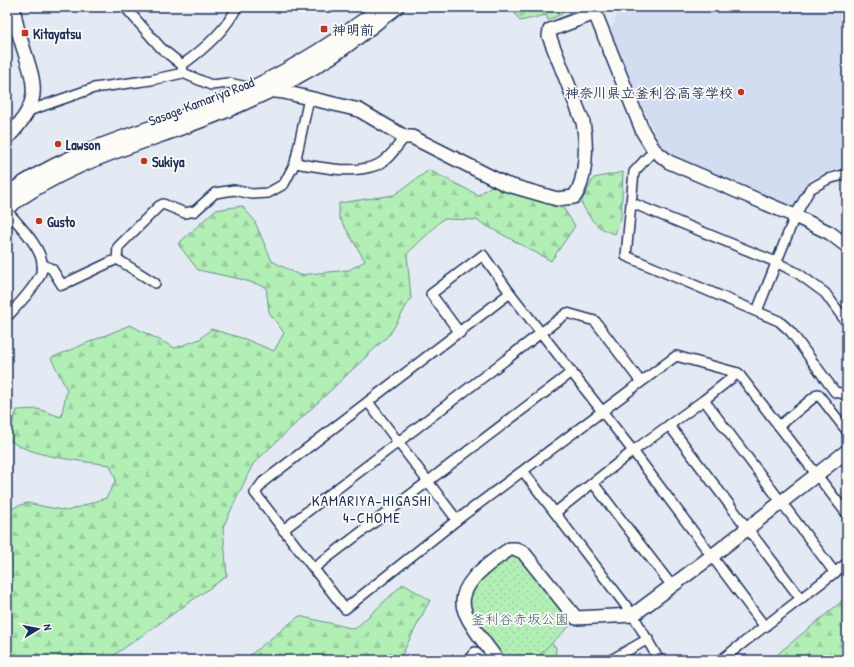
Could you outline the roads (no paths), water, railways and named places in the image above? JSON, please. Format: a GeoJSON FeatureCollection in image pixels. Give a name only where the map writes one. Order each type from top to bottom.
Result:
{"type":"FeatureCollection","features":[{"type":"Feature","properties":{"kind":"street"},"geometry":{"type":"LineString","coordinates":[[7,138],[23,120],[28,111],[33,98],[34,82],[19,34],[13,7]]}},
{"type":"Feature","properties":{"kind":"street"},"geometry":{"type":"LineString","coordinates":[[125,7],[161,48],[183,69],[211,85],[229,84],[309,98],[359,110],[369,114],[405,137],[412,137],[505,184],[557,199],[574,196],[582,182],[586,137],[583,122],[549,36],[550,30],[595,13],[643,132],[654,150],[669,162],[795,216],[830,233],[847,246]]}},
{"type":"Feature","properties":{"kind":"street"},"geometry":{"type":"LineString","coordinates":[[28,111],[94,88],[151,80],[183,69],[221,29],[237,7]]}},
{"type":"Feature","properties":{"kind":"street","name":"Sasage Kamariya Road"},"geometry":{"type":"LineString","coordinates":[[7,194],[65,159],[197,111],[252,88],[309,59],[354,28],[380,7]]}},
{"type":"Feature","properties":{"kind":"street","name":"Sasage Kamariya Road"},"geometry":{"type":"LineString","coordinates":[[7,209],[53,178],[70,169],[104,154],[209,118],[270,91],[333,56],[397,7]]}},
{"type":"Feature","properties":{"kind":"street"},"geometry":{"type":"LineString","coordinates":[[117,259],[118,247],[159,206],[163,204],[185,213],[195,211],[215,193],[234,190],[252,194],[268,193],[284,184],[295,163],[309,98]]}},
{"type":"Feature","properties":{"kind":"street"},"geometry":{"type":"LineString","coordinates":[[295,163],[344,171],[363,168],[378,164],[390,155],[405,137]]}},
{"type":"Feature","properties":{"kind":"street"},"geometry":{"type":"LineString","coordinates":[[654,150],[634,172],[626,256],[779,321],[791,332],[836,392],[847,393]]}},
{"type":"Feature","properties":{"kind":"street"},"geometry":{"type":"LineString","coordinates":[[757,311],[795,216],[810,189],[828,179],[847,174]]}},
{"type":"Feature","properties":{"kind":"street"},"geometry":{"type":"LineString","coordinates":[[632,203],[776,262],[799,274],[825,293],[847,323]]}},
{"type":"Feature","properties":{"kind":"street"},"geometry":{"type":"LineString","coordinates":[[7,209],[34,243],[41,258],[42,264],[42,270],[37,280],[7,317]]}},
{"type":"Feature","properties":{"kind":"street"},"geometry":{"type":"LineString","coordinates":[[460,332],[431,294],[483,255],[510,293],[633,451],[765,627]]}},
{"type":"Feature","properties":{"kind":"street"},"geometry":{"type":"LineString","coordinates":[[42,264],[52,269],[62,285],[117,259]]}},
{"type":"Feature","properties":{"kind":"street"},"geometry":{"type":"LineString","coordinates":[[117,259],[156,283]]}},
{"type":"Feature","properties":{"kind":"street"},"geometry":{"type":"LineString","coordinates":[[510,293],[263,482],[255,493],[282,530],[314,568],[345,609],[457,520],[640,381],[676,356],[738,373],[847,514]]}},
{"type":"Feature","properties":{"kind":"street"},"geometry":{"type":"LineString","coordinates":[[282,530],[566,313],[595,321],[640,381]]}},
{"type":"Feature","properties":{"kind":"street"},"geometry":{"type":"LineString","coordinates":[[314,568],[572,372]]}},
{"type":"Feature","properties":{"kind":"street"},"geometry":{"type":"LineString","coordinates":[[556,512],[633,451],[704,400],[738,373]]}},
{"type":"Feature","properties":{"kind":"street"},"geometry":{"type":"LineString","coordinates":[[779,426],[818,394],[847,431]]}},
{"type":"Feature","properties":{"kind":"street"},"geometry":{"type":"LineString","coordinates":[[704,400],[835,573]]}},
{"type":"Feature","properties":{"kind":"street"},"geometry":{"type":"LineString","coordinates":[[368,402],[457,520]]}},
{"type":"Feature","properties":{"kind":"street"},"geometry":{"type":"LineString","coordinates":[[669,425],[801,599]]}},
{"type":"Feature","properties":{"kind":"street"},"geometry":{"type":"LineString","coordinates":[[497,660],[465,614],[463,599],[470,580],[510,549],[516,549],[523,552],[576,618],[633,615],[712,556],[847,451]]}},
{"type":"Feature","properties":{"kind":"street"},"geometry":{"type":"LineString","coordinates":[[523,470],[633,615],[660,660]]}},
{"type":"Feature","properties":{"kind":"street"},"geometry":{"type":"LineString","coordinates":[[593,483],[672,586]]}},
{"type":"Feature","properties":{"kind":"street"},"geometry":{"type":"LineString","coordinates":[[721,660],[847,563]]}},
{"type":"Feature","properties":{"kind":"street"},"geometry":{"type":"LineString","coordinates":[[612,660],[648,639]]}},
{"type":"Feature","properties":{"kind":"street"},"geometry":{"type":"LineString","coordinates":[[468,660],[476,652],[483,660]]}},
{"type":"Feature","properties":{"kind":"place","name":"神明前"},"geometry":{"type":"Point","coordinates":[324,29]}},
{"type":"Feature","properties":{"kind":"place","name":"Kitayatsu"},"geometry":{"type":"Point","coordinates":[25,33]}},
{"type":"Feature","properties":{"kind":"place","name":"神奈川県立釜利谷高等学校"},"geometry":{"type":"Point","coordinates":[741,92]}},
{"type":"Feature","properties":{"kind":"place","name":"Lawson"},"geometry":{"type":"Point","coordinates":[58,144]}},
{"type":"Feature","properties":{"kind":"place","name":"Sukiya"},"geometry":{"type":"Point","coordinates":[144,161]}},
{"type":"Feature","properties":{"kind":"place","name":"Gusto"},"geometry":{"type":"Point","coordinates":[39,221]}},
{"type":"Feature","properties":{"kind":"district","name":"KAMARIYA-HIGASHI 4-CHOME"},"geometry":{"type":"Point","coordinates":[372,508]}},
{"type":"Feature","properties":{"kind":"park label","name":"釜利谷赤坂公園"},"geometry":{"type":"Point","coordinates":[520,618]}}]}
